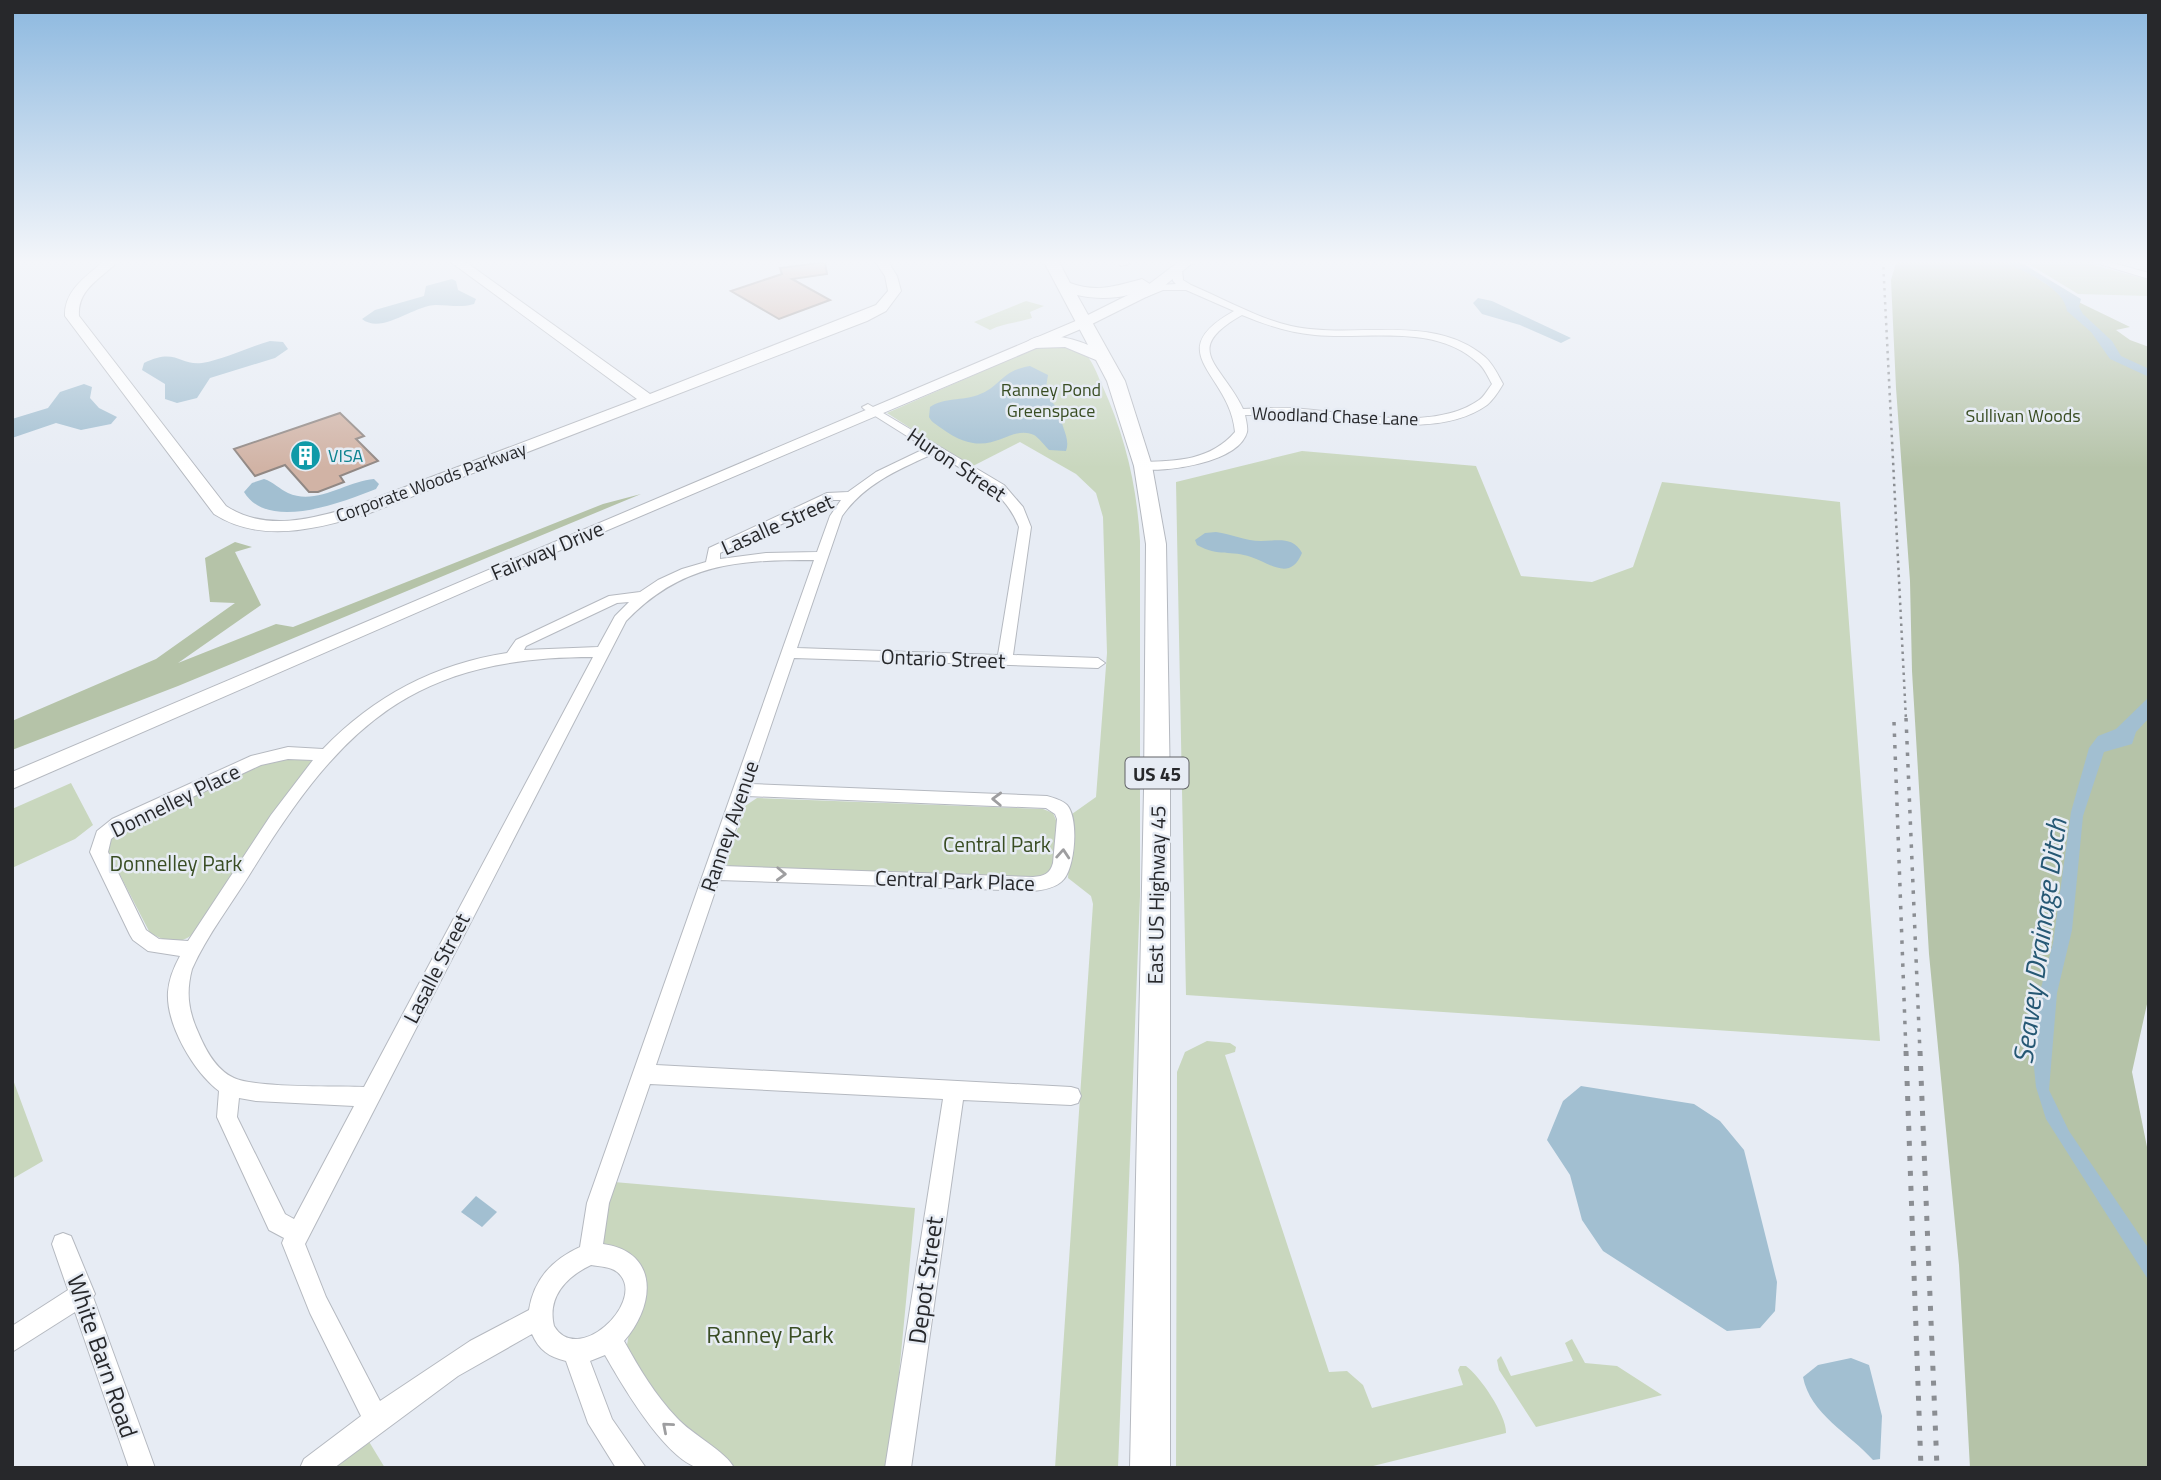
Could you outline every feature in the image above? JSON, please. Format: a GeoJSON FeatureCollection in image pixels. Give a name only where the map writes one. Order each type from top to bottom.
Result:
{"type":"FeatureCollection","features":[{"type":"Feature","properties":{"kind":"main road","name":"Corporate Woods Parkway"},"geometry":{"type":"LineString","coordinates":[[82,329],[220,510],[248,523],[292,525],[340,517],[828,329]]}},
{"type":"Feature","properties":{"kind":"main road"},"geometry":{"type":"LineString","coordinates":[[550,329],[648,400]]}},
{"type":"Feature","properties":{"kind":"main road","name":"Fairway Drive"},"geometry":{"type":"LineString","coordinates":[[12,781],[1058,329]]}},
{"type":"Feature","properties":{"kind":"main road","name":"Fairway Drive"},"geometry":{"type":"LineString","coordinates":[[12,769],[516,553],[1034,343],[1061,329]]}},
{"type":"Feature","properties":{"kind":"main road","name":"East US Highway 45"},"geometry":{"type":"LineString","coordinates":[[1087,329],[1116,381],[1143,466],[1156,544],[1150,1468]]}},
{"type":"Feature","properties":{"kind":"main road"},"geometry":{"type":"LineString","coordinates":[[1034,343],[1067,341],[1103,357]]}},
{"type":"Feature","properties":{"kind":"street"},"geometry":{"type":"LineString","coordinates":[[1143,466],[1189,464],[1218,454],[1241,432],[1240,412],[1208,362],[1201,343],[1210,329]]}},
{"type":"Feature","properties":{"kind":"street","name":"Woodland Chase Lane"},"geometry":{"type":"LineString","coordinates":[[1240,412],[1296,412],[1415,421],[1446,418],[1480,405],[1493,395],[1498,384],[1486,362],[1466,348],[1445,340],[1403,333],[1315,332],[1293,329]]}},
{"type":"Feature","properties":{"kind":"street","name":"Huron Street"},"geometry":{"type":"LineString","coordinates":[[872,409],[1006,493],[1017,507],[1025,527],[1005,660]]}},
{"type":"Feature","properties":{"kind":"street","name":"Ranney Avenue"},"geometry":{"type":"LineString","coordinates":[[590,1254],[598,1203],[836,516],[851,496],[872,479],[936,448]]}},
{"type":"Feature","properties":{"kind":"street","name":"Lasalle Street"},"geometry":{"type":"LineString","coordinates":[[713,562],[714,551],[831,496],[851,496]]}},
{"type":"Feature","properties":{"kind":"street","name":"Lasalle Street"},"geometry":{"type":"LineString","coordinates":[[298,1233],[600,652],[620,619],[643,596],[688,570],[713,562],[751,556],[822,556]]}},
{"type":"Feature","properties":{"kind":"street"},"geometry":{"type":"LineString","coordinates":[[513,654],[521,643],[614,599],[643,596]]}},
{"type":"Feature","properties":{"kind":"street"},"geometry":{"type":"LineString","coordinates":[[369,1097],[256,1092],[230,1087],[209,1070],[181,1016],[177,995],[184,963],[254,852],[329,755],[370,715],[402,694],[453,671],[513,654],[600,652]]}},
{"type":"Feature","properties":{"kind":"street","name":"Ontario Street"},"geometry":{"type":"LineString","coordinates":[[789,653],[1098,663]]}},
{"type":"Feature","properties":{"kind":"street","name":"Donnelley Place"},"geometry":{"type":"LineString","coordinates":[[194,949],[155,946],[139,935],[99,852],[103,836],[118,824],[257,760],[288,753],[329,755]]}},
{"type":"Feature","properties":{"kind":"street","name":"Central Park Place"},"geometry":{"type":"LineString","coordinates":[[713,873],[1033,884],[1047,882],[1057,876],[1062,866],[1065,818],[1062,811],[1046,802],[741,790]]}},
{"type":"Feature","properties":{"kind":"street"},"geometry":{"type":"LineString","coordinates":[[643,1074],[1071,1096]]}},
{"type":"Feature","properties":{"kind":"street"},"geometry":{"type":"LineString","coordinates":[[230,1087],[227,1117],[277,1222],[298,1233],[293,1243],[298,1260],[376,1419]]}},
{"type":"Feature","properties":{"kind":"street","name":"Depot Street"},"geometry":{"type":"LineString","coordinates":[[898,1468],[954,1092]]}},
{"type":"Feature","properties":{"kind":"street","name":"White Barn Road"},"geometry":{"type":"LineString","coordinates":[[63,1244],[83,1294],[142,1468]]}},
{"type":"Feature","properties":{"kind":"street"},"geometry":{"type":"LineString","coordinates":[[590,1254],[608,1254],[623,1259],[633,1271],[637,1287],[630,1314],[610,1339],[593,1348],[575,1352],[557,1348],[544,1336],[539,1318],[541,1302],[560,1272],[590,1254]]}},
{"type":"Feature","properties":{"kind":"street"},"geometry":{"type":"LineString","coordinates":[[12,1340],[83,1294]]}},
{"type":"Feature","properties":{"kind":"street"},"geometry":{"type":"LineString","coordinates":[[313,1468],[453,1364],[501,1335],[539,1318]]}},
{"type":"Feature","properties":{"kind":"street"},"geometry":{"type":"LineString","coordinates":[[610,1339],[657,1419],[702,1458],[721,1468]]}},
{"type":"Feature","properties":{"kind":"street"},"geometry":{"type":"LineString","coordinates":[[575,1352],[589,1397],[610,1443],[633,1468]]}},
{"type":"Feature","properties":{"kind":"green space","name":"Sullivan Woods"},"geometry":{"type":"Polygon","coordinates":[[[1893,329],[2120,329],[2116,330],[2130,340],[2149,347],[2149,995],[2132,1072],[2149,1157],[2149,1468],[1970,1468],[1959,1265],[1929,954],[1912,671],[1910,581],[1893,329]]]}},
{"type":"Feature","properties":{"kind":"green space","name":"Ranney Pond Greenspace"},"geometry":{"type":"Polygon","coordinates":[[[1058,344],[1078,349],[1086,355],[1110,404],[1128,461],[1136,500],[1140,541],[1140,896],[1118,1468],[1055,1468],[1093,904],[1091,896],[1068,878],[1072,814],[1096,797],[1107,653],[1103,517],[1096,493],[1076,474],[1020,442],[971,467],[887,413],[1040,346],[1058,344]]]}},
{"type":"Feature","properties":{"kind":"green space"},"geometry":{"type":"Polygon","coordinates":[[[1302,451],[1476,466],[1521,576],[1592,582],[1633,567],[1662,482],[1840,502],[1880,1041],[1186,995],[1176,482],[1302,451]]]}},
{"type":"Feature","properties":{"kind":"green space"},"geometry":{"type":"Polygon","coordinates":[[[641,494],[178,686],[12,750],[12,721],[156,659],[235,603],[210,602],[205,558],[235,542],[252,547],[235,552],[261,605],[178,663],[276,624],[293,627],[603,504],[641,494]]]}},
{"type":"Feature","properties":{"kind":"green space","name":"Donnelley Park"},"geometry":{"type":"Polygon","coordinates":[[[278,759],[309,759],[313,763],[192,935],[171,941],[150,933],[107,850],[113,832],[243,770],[278,759]]]}},
{"type":"Feature","properties":{"kind":"green space"},"geometry":{"type":"Polygon","coordinates":[[[71,783],[93,825],[75,839],[12,868],[12,809],[71,783]]]}},
{"type":"Feature","properties":{"kind":"green space","name":"Central Park"},"geometry":{"type":"Polygon","coordinates":[[[757,798],[1043,809],[1053,813],[1058,825],[1053,869],[1042,880],[732,868],[726,864],[745,806],[757,798]]]}},
{"type":"Feature","properties":{"kind":"green space"},"geometry":{"type":"Polygon","coordinates":[[[1207,1041],[1230,1043],[1236,1047],[1235,1052],[1225,1055],[1329,1372],[1347,1371],[1363,1385],[1372,1408],[1463,1385],[1458,1370],[1460,1366],[1466,1366],[1492,1397],[1506,1433],[1365,1468],[1176,1468],[1177,1072],[1185,1052],[1207,1041]]]}},
{"type":"Feature","properties":{"kind":"green space"},"geometry":{"type":"Polygon","coordinates":[[[12,1077],[43,1161],[12,1179],[12,1077]]]}},
{"type":"Feature","properties":{"kind":"green space","name":"Ranney Park"},"geometry":{"type":"Polygon","coordinates":[[[614,1182],[915,1208],[890,1468],[728,1468],[698,1450],[635,1371],[627,1345],[630,1327],[639,1309],[610,1248],[600,1242],[599,1226],[614,1182]]]}},
{"type":"Feature","properties":{"kind":"green space"},"geometry":{"type":"Polygon","coordinates":[[[1572,1339],[1585,1363],[1617,1366],[1662,1395],[1536,1427],[1499,1370],[1497,1360],[1501,1356],[1511,1376],[1573,1361],[1565,1343],[1572,1339]]]}},
{"type":"Feature","properties":{"kind":"green space"},"geometry":{"type":"Polygon","coordinates":[[[368,1440],[385,1468],[333,1468],[368,1440]]]}},
{"type":"Feature","properties":{"kind":"water"},"geometry":{"type":"Polygon","coordinates":[[[1529,329],[1552,329],[1571,338],[1561,343],[1529,329]]]}},
{"type":"Feature","properties":{"kind":"water"},"geometry":{"type":"Polygon","coordinates":[[[2088,329],[2099,329],[2112,341],[2121,356],[2149,369],[2149,377],[2110,359],[2088,329]]]}},
{"type":"Feature","properties":{"kind":"water"},"geometry":{"type":"Polygon","coordinates":[[[270,341],[283,342],[288,349],[275,358],[210,378],[197,398],[177,403],[165,399],[165,384],[142,370],[144,363],[163,357],[202,363],[270,341]]]}},
{"type":"Feature","properties":{"kind":"water"},"geometry":{"type":"Polygon","coordinates":[[[1030,366],[1048,375],[1045,393],[1060,412],[1067,441],[1066,451],[1049,450],[1036,436],[1024,433],[996,441],[973,443],[958,438],[929,417],[930,407],[948,400],[986,392],[1006,375],[1030,366]]]}},
{"type":"Feature","properties":{"kind":"water"},"geometry":{"type":"Polygon","coordinates":[[[84,384],[92,387],[90,398],[99,408],[117,417],[111,424],[81,430],[56,423],[12,438],[12,419],[48,408],[60,392],[84,384]]]}},
{"type":"Feature","properties":{"kind":"water"},"geometry":{"type":"Polygon","coordinates":[[[264,479],[288,493],[309,497],[374,479],[379,484],[376,489],[345,501],[288,512],[270,510],[255,504],[244,492],[252,483],[264,479]]]}},
{"type":"Feature","properties":{"kind":"water"},"geometry":{"type":"Polygon","coordinates":[[[1216,532],[1255,541],[1289,542],[1302,553],[1292,567],[1286,569],[1244,555],[1212,551],[1197,545],[1195,540],[1205,533],[1216,532]]]}},
{"type":"Feature","properties":{"kind":"water"},"geometry":{"type":"Polygon","coordinates":[[[2149,697],[2149,718],[2136,732],[2132,744],[2104,752],[2083,816],[2072,930],[2057,993],[2049,1090],[2069,1131],[2149,1249],[2149,1281],[2046,1119],[2036,1087],[2030,1029],[2053,943],[2071,812],[2089,748],[2098,736],[2116,729],[2149,697]]]}},
{"type":"Feature","properties":{"kind":"water"},"geometry":{"type":"Polygon","coordinates":[[[1581,1086],[1694,1104],[1720,1121],[1744,1150],[1777,1282],[1775,1311],[1760,1328],[1727,1331],[1603,1251],[1582,1220],[1570,1175],[1547,1140],[1563,1101],[1581,1086]]]}},
{"type":"Feature","properties":{"kind":"water"},"geometry":{"type":"Polygon","coordinates":[[[476,1196],[497,1212],[482,1227],[461,1212],[476,1196]]]}},
{"type":"Feature","properties":{"kind":"water"},"geometry":{"type":"Polygon","coordinates":[[[1851,1358],[1869,1365],[1882,1416],[1880,1459],[1873,1460],[1822,1413],[1807,1390],[1803,1377],[1818,1365],[1851,1358]]]}},
{"type":"Feature","properties":{"kind":"building","name":"VISA"},"geometry":{"type":"Polygon","coordinates":[[[340,413],[364,436],[356,439],[378,461],[340,476],[344,482],[318,492],[309,492],[285,465],[255,476],[234,449],[340,413]]]}},
{"type":"Feature","properties":{"kind":"railway"},"geometry":{"type":"LineString","coordinates":[[1886,329],[1906,720]]}},
{"type":"Feature","properties":{"kind":"railway"},"geometry":{"type":"LineString","coordinates":[[1906,718],[1920,1053]]}},
{"type":"Feature","properties":{"kind":"railway"},"geometry":{"type":"LineString","coordinates":[[1894,722],[1906,1053]]}},
{"type":"Feature","properties":{"kind":"railway"},"geometry":{"type":"LineString","coordinates":[[1906,1051],[1921,1468]]}},
{"type":"Feature","properties":{"kind":"railway"},"geometry":{"type":"LineString","coordinates":[[1920,1051],[1937,1468]]}},
{"type":"Feature","properties":{"kind":"place","name":"VISA"},"geometry":{"type":"Point","coordinates":[305,455]}},
{"type":"Feature","properties":{"kind":"water label","name":"Seavey Drainage Ditch"},"geometry":{"type":"Point","coordinates":[2039,941]}}]}
